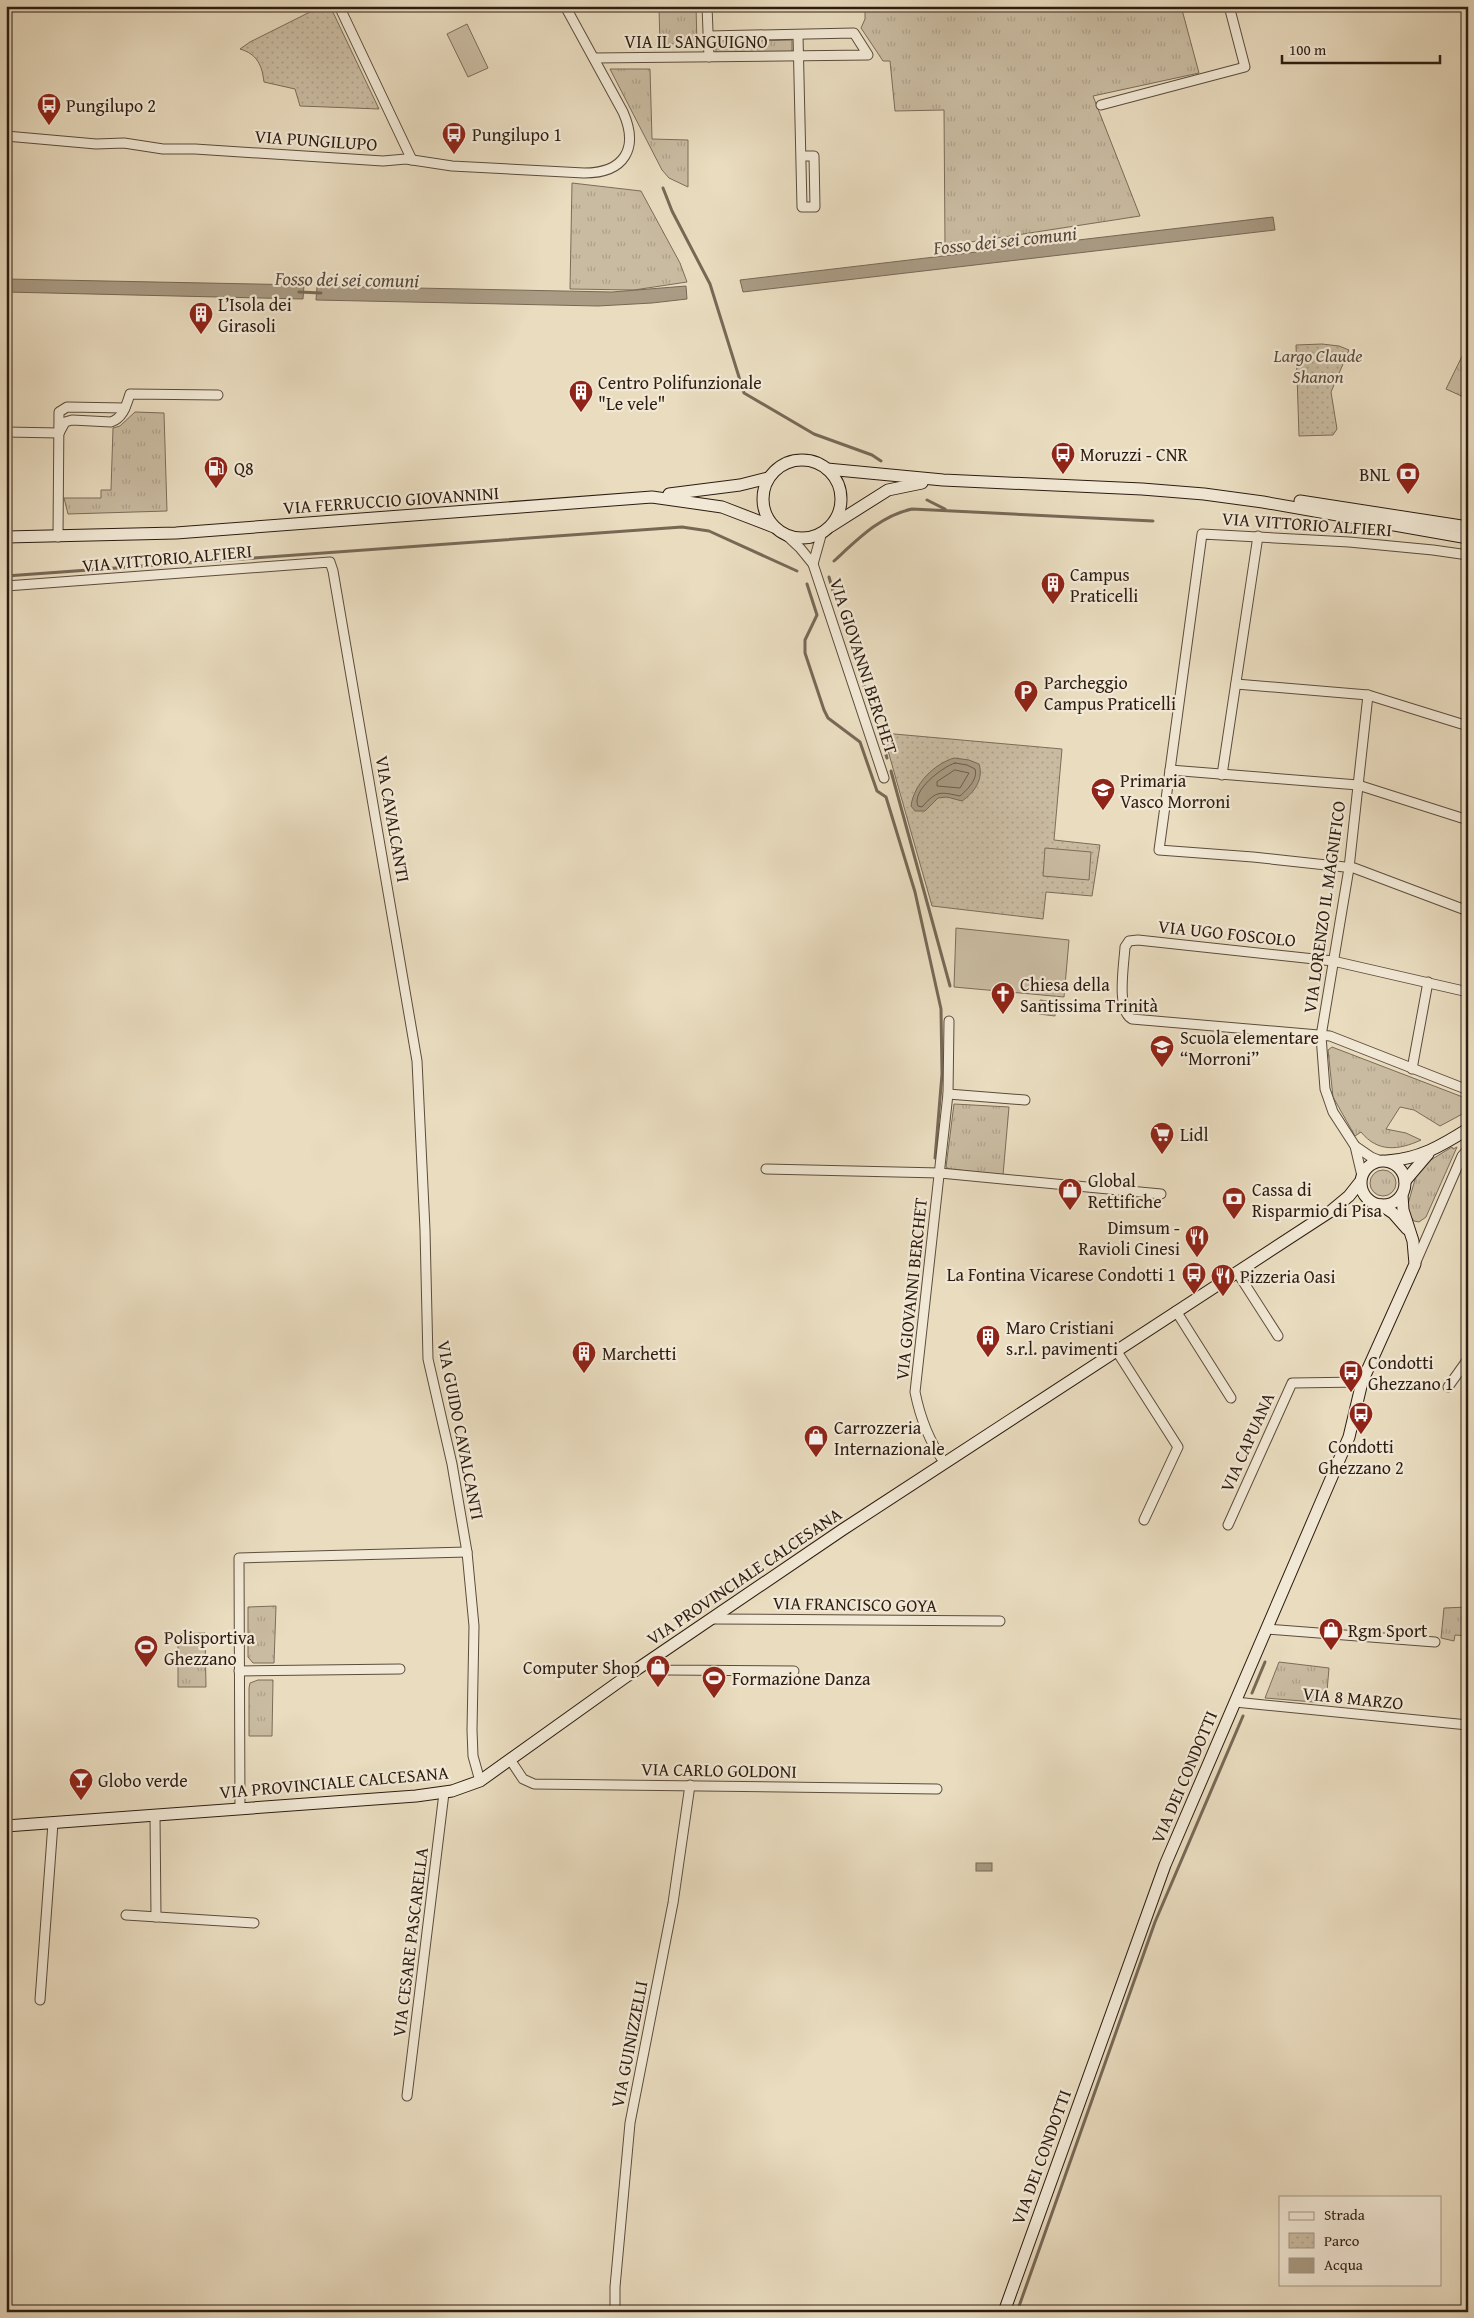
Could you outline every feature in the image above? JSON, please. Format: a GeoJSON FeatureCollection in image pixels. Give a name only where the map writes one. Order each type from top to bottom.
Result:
{"type":"FeatureCollection","features":[{"type":"Feature","properties":{"kind":"main road"},"geometry":{"type":"LineString","coordinates":[[943,480],[888,490],[824,531],[802,538],[784,534],[774,527],[768,519],[763,504],[763,492],[768,478],[780,466],[795,460],[811,460],[828,469],[943,480],[1142,489],[1263,502],[1468,538]]}},
{"type":"Feature","properties":{"kind":"main road"},"geometry":{"type":"LineString","coordinates":[[824,531],[836,518],[841,500],[838,484],[828,469]]}},
{"type":"Feature","properties":{"kind":"main road"},"geometry":{"type":"LineString","coordinates":[[652,497],[740,485],[768,478]]}},
{"type":"Feature","properties":{"kind":"main road","name":"VIA FERRUCCIO GIOVANNINI"},"geometry":{"type":"LineString","coordinates":[[6,537],[58,538],[204,531],[652,497],[702,502],[722,507],[774,527]]}},
{"type":"Feature","properties":{"kind":"main road"},"geometry":{"type":"LineString","coordinates":[[1263,502],[1329,504],[1468,527]]}},
{"type":"Feature","properties":{"kind":"main road"},"geometry":{"type":"LineString","coordinates":[[1411,1234],[1397,1217],[1381,1205],[1369,1201],[1363,1193],[1361,1179],[1369,1166],[1384,1161],[1407,1160],[1431,1152],[1468,1130]]}},
{"type":"Feature","properties":{"kind":"main road"},"geometry":{"type":"LineString","coordinates":[[1415,1264],[1411,1234],[1402,1210],[1402,1195],[1405,1181],[1413,1169],[1431,1152]]}},
{"type":"Feature","properties":{"kind":"main road"},"geometry":{"type":"LineString","coordinates":[[1384,1161],[1401,1170],[1405,1181]]}},
{"type":"Feature","properties":{"kind":"main road","name":"VIA PROVINCIALE CALCESANA"},"geometry":{"type":"LineString","coordinates":[[6,1826],[444,1793],[480,1781],[710,1619],[944,1462],[1331,1211],[1349,1196],[1361,1179]]}},
{"type":"Feature","properties":{"kind":"main road"},"geometry":{"type":"LineString","coordinates":[[1381,1205],[1393,1203],[1402,1195]]}},
{"type":"Feature","properties":{"kind":"main road","name":"VIA PROVINCIALE CALCESANA"},"geometry":{"type":"LineString","coordinates":[[1331,1211],[1355,1201],[1369,1201]]}},
{"type":"Feature","properties":{"kind":"main road","name":"VIA DEI CONDOTTI"},"geometry":{"type":"LineString","coordinates":[[1004,2312],[1165,1865],[1349,1437],[1362,1382],[1415,1264]]}},
{"type":"Feature","properties":{"kind":"street"},"geometry":{"type":"LineString","coordinates":[[339,6],[412,160]]}},
{"type":"Feature","properties":{"kind":"street"},"geometry":{"type":"LineString","coordinates":[[565,6],[594,58]]}},
{"type":"Feature","properties":{"kind":"street"},"geometry":{"type":"LineString","coordinates":[[707,6],[709,57]]}},
{"type":"Feature","properties":{"kind":"street"},"geometry":{"type":"LineString","coordinates":[[1102,105],[1245,67],[1229,6]]}},
{"type":"Feature","properties":{"kind":"street","name":"VIA IL SANGUIGNO"},"geometry":{"type":"LineString","coordinates":[[594,58],[868,55],[854,33],[708,36]]}},
{"type":"Feature","properties":{"kind":"street"},"geometry":{"type":"LineString","coordinates":[[798,34],[802,208],[815,207],[814,156],[801,156]]}},
{"type":"Feature","properties":{"kind":"street","name":"VIA PUNGILUPO"},"geometry":{"type":"LineString","coordinates":[[6,136],[96,144],[124,143],[163,149],[195,149],[383,161],[412,160],[452,166],[588,173],[605,171],[622,160],[630,142],[629,126],[594,58]]}},
{"type":"Feature","properties":{"kind":"street"},"geometry":{"type":"LineString","coordinates":[[59,433],[68,421],[111,422],[117,420],[125,408],[130,394],[218,395]]}},
{"type":"Feature","properties":{"kind":"street"},"geometry":{"type":"LineString","coordinates":[[58,538],[59,412],[63,408],[125,408]]}},
{"type":"Feature","properties":{"kind":"street"},"geometry":{"type":"LineString","coordinates":[[6,432],[59,433]]}},
{"type":"Feature","properties":{"kind":"street","name":"VIA GIOVANNI BERCHET"},"geometry":{"type":"LineString","coordinates":[[813,564],[824,531]]}},
{"type":"Feature","properties":{"kind":"street","name":"VIA GIOVANNI BERCHET"},"geometry":{"type":"LineString","coordinates":[[784,534],[800,548],[813,564],[884,778]]}},
{"type":"Feature","properties":{"kind":"street","name":"VIA VITTORIO ALFIERI"},"geometry":{"type":"LineString","coordinates":[[1170,770],[1202,534],[1258,536],[1433,550],[1468,556]]}},
{"type":"Feature","properties":{"kind":"street"},"geometry":{"type":"LineString","coordinates":[[1222,775],[1258,536]]}},
{"type":"Feature","properties":{"kind":"street","name":"VIA VITTORIO ALFIERI"},"geometry":{"type":"LineString","coordinates":[[6,586],[330,562]]}},
{"type":"Feature","properties":{"kind":"street","name":"VIA CAVALCANTI"},"geometry":{"type":"LineString","coordinates":[[330,562],[337,585],[395,922],[419,1084]]}},
{"type":"Feature","properties":{"kind":"street"},"geometry":{"type":"LineString","coordinates":[[1236,684],[1368,695],[1468,726]]}},
{"type":"Feature","properties":{"kind":"street","name":"VIA LORENZO IL MAGNIFICO"},"geometry":{"type":"LineString","coordinates":[[1368,695],[1349,868],[1321,1036],[1322,1067],[1328,1101],[1337,1120],[1355,1146],[1371,1157],[1384,1161]]}},
{"type":"Feature","properties":{"kind":"street"},"geometry":{"type":"LineString","coordinates":[[1468,820],[1358,785],[1170,770],[1159,850],[1253,857],[1349,868],[1468,911]]}},
{"type":"Feature","properties":{"kind":"street","name":"VIA UGO FOSCOLO"},"geometry":{"type":"LineString","coordinates":[[1321,1036],[1129,1018],[1122,1005],[1125,947],[1129,941],[1138,940],[1333,961],[1468,992]]}},
{"type":"Feature","properties":{"kind":"street"},"geometry":{"type":"LineString","coordinates":[[1412,1069],[1428,982]]}},
{"type":"Feature","properties":{"kind":"street","name":"VIA GIOVANNI BERCHET"},"geometry":{"type":"LineString","coordinates":[[944,1462],[931,1441],[915,1392],[948,1094],[949,1021]]}},
{"type":"Feature","properties":{"kind":"street"},"geometry":{"type":"LineString","coordinates":[[1321,1036],[1330,1036],[1468,1090]]}},
{"type":"Feature","properties":{"kind":"street","name":"VIA GUIDO CAVALCANTI"},"geometry":{"type":"LineString","coordinates":[[419,1084],[428,1359],[452,1464],[467,1552],[474,1626],[473,1756],[480,1781]]}},
{"type":"Feature","properties":{"kind":"street"},"geometry":{"type":"LineString","coordinates":[[948,1094],[1025,1100]]}},
{"type":"Feature","properties":{"kind":"street","name":"VIA LORENZO IL MAGNIFICO"},"geometry":{"type":"LineString","coordinates":[[1355,1146],[1361,1179]]}},
{"type":"Feature","properties":{"kind":"street","name":"VIA DEI CONDOTTI"},"geometry":{"type":"LineString","coordinates":[[1415,1264],[1462,1156],[1468,1148]]}},
{"type":"Feature","properties":{"kind":"street","name":"VIA GIOVANNI BERCHET"},"geometry":{"type":"LineString","coordinates":[[766,1169],[940,1173],[1161,1194]]}},
{"type":"Feature","properties":{"kind":"street"},"geometry":{"type":"LineString","coordinates":[[1411,1234],[1431,1227]]}},
{"type":"Feature","properties":{"kind":"street"},"geometry":{"type":"LineString","coordinates":[[1237,1272],[1278,1336]]}},
{"type":"Feature","properties":{"kind":"street"},"geometry":{"type":"LineString","coordinates":[[1176,1311],[1231,1398]]}},
{"type":"Feature","properties":{"kind":"street"},"geometry":{"type":"LineString","coordinates":[[1116,1350],[1178,1447],[1144,1520]]}},
{"type":"Feature","properties":{"kind":"street"},"geometry":{"type":"LineString","coordinates":[[1448,1387],[1468,1359]]}},
{"type":"Feature","properties":{"kind":"street","name":"VIA CAPUANA"},"geometry":{"type":"LineString","coordinates":[[1228,1525],[1292,1383],[1362,1382]]}},
{"type":"Feature","properties":{"kind":"street"},"geometry":{"type":"LineString","coordinates":[[240,1808],[239,1558],[467,1552]]}},
{"type":"Feature","properties":{"kind":"street","name":"VIA FRANCISCO GOYA"},"geometry":{"type":"LineString","coordinates":[[710,1619],[1000,1621]]}},
{"type":"Feature","properties":{"kind":"street"},"geometry":{"type":"LineString","coordinates":[[1267,1629],[1435,1642]]}},
{"type":"Feature","properties":{"kind":"street"},"geometry":{"type":"LineString","coordinates":[[646,1664],[668,1670],[794,1671]]}},
{"type":"Feature","properties":{"kind":"street"},"geometry":{"type":"LineString","coordinates":[[239,1671],[400,1668]]}},
{"type":"Feature","properties":{"kind":"street","name":"VIA 8 MARZO"},"geometry":{"type":"LineString","coordinates":[[1235,1702],[1468,1726]]}},
{"type":"Feature","properties":{"kind":"street","name":"VIA CARLO GOLDONI"},"geometry":{"type":"LineString","coordinates":[[510,1761],[523,1779],[534,1784],[937,1789]]}},
{"type":"Feature","properties":{"kind":"street","name":"VIA GUINIZZELLI"},"geometry":{"type":"LineString","coordinates":[[615,2312],[615,2287],[630,2123],[671,1912],[690,1785]]}},
{"type":"Feature","properties":{"kind":"street","name":"VIA CESARE PASCARELLA"},"geometry":{"type":"LineString","coordinates":[[407,2096],[444,1793]]}},
{"type":"Feature","properties":{"kind":"street"},"geometry":{"type":"LineString","coordinates":[[155,1816],[156,1917]]}},
{"type":"Feature","properties":{"kind":"street"},"geometry":{"type":"LineString","coordinates":[[40,2000],[53,1823]]}},
{"type":"Feature","properties":{"kind":"street"},"geometry":{"type":"LineString","coordinates":[[126,1916],[254,1923]]}},
{"type":"Feature","properties":{"kind":"green space"},"geometry":{"type":"Polygon","coordinates":[[[322,6],[330,6],[379,109],[300,106],[295,89],[264,82],[258,61],[251,54],[240,49],[250,42],[322,6]]]}},
{"type":"Feature","properties":{"kind":"green space"},"geometry":{"type":"Polygon","coordinates":[[[696,6],[697,44],[660,44],[659,8],[696,6]]]}},
{"type":"Feature","properties":{"kind":"green space"},"geometry":{"type":"Polygon","coordinates":[[[865,6],[1181,6],[1199,73],[1093,96],[1140,216],[945,246],[944,110],[895,111],[890,61],[883,61],[861,28],[865,19],[865,6]]]}},
{"type":"Feature","properties":{"kind":"green space"},"geometry":{"type":"Polygon","coordinates":[[[467,24],[488,68],[468,77],[447,34],[467,24]]]}},
{"type":"Feature","properties":{"kind":"green space"},"geometry":{"type":"Polygon","coordinates":[[[792,40],[792,53],[716,54],[716,42],[792,40]]]}},
{"type":"Feature","properties":{"kind":"green space"},"geometry":{"type":"Polygon","coordinates":[[[610,69],[650,69],[652,139],[688,140],[688,187],[669,178],[662,170],[610,69]]]}},
{"type":"Feature","properties":{"kind":"green space"},"geometry":{"type":"Polygon","coordinates":[[[572,183],[641,191],[680,263],[687,282],[634,290],[570,289],[572,183]]]}},
{"type":"Feature","properties":{"kind":"green space","name":"Largo Claude Shanon"},"geometry":{"type":"Polygon","coordinates":[[[1322,344],[1339,346],[1349,350],[1331,392],[1337,429],[1333,435],[1299,436],[1296,345],[1322,344]]]}},
{"type":"Feature","properties":{"kind":"green space"},"geometry":{"type":"Polygon","coordinates":[[[1468,344],[1468,399],[1446,389],[1468,344]]]}},
{"type":"Feature","properties":{"kind":"green space"},"geometry":{"type":"Polygon","coordinates":[[[135,412],[164,413],[167,511],[68,514],[64,498],[101,498],[101,490],[111,490],[113,428],[120,426],[135,412]]]}},
{"type":"Feature","properties":{"kind":"green space"},"geometry":{"type":"Polygon","coordinates":[[[883,733],[1062,749],[1054,840],[1100,845],[1092,896],[1046,892],[1043,919],[932,906],[883,733]]]}},
{"type":"Feature","properties":{"kind":"green space"},"geometry":{"type":"Polygon","coordinates":[[[1045,848],[1091,852],[1089,880],[1043,876],[1045,848]]]}},
{"type":"Feature","properties":{"kind":"green space"},"geometry":{"type":"Polygon","coordinates":[[[956,928],[1069,940],[1064,997],[954,987],[956,928]]]}},
{"type":"Feature","properties":{"kind":"green space"},"geometry":{"type":"Polygon","coordinates":[[[1040,1000],[1056,1002],[1055,1016],[1039,1014],[1040,1000]]]}},
{"type":"Feature","properties":{"kind":"green space"},"geometry":{"type":"Polygon","coordinates":[[[1332,1047],[1468,1099],[1468,1111],[1440,1126],[1414,1110],[1400,1107],[1386,1129],[1406,1133],[1421,1140],[1405,1146],[1389,1148],[1374,1144],[1361,1132],[1355,1136],[1333,1097],[1328,1050],[1332,1047]]]}},
{"type":"Feature","properties":{"kind":"green space"},"geometry":{"type":"Polygon","coordinates":[[[954,1104],[1009,1107],[1003,1175],[949,1169],[946,1167],[954,1104]]]}},
{"type":"Feature","properties":{"kind":"green space"},"geometry":{"type":"Polygon","coordinates":[[[1452,1147],[1453,1149],[1457,1147],[1426,1217],[1419,1222],[1414,1221],[1408,1213],[1408,1204],[1416,1176],[1429,1161],[1452,1147]]]}},
{"type":"Feature","properties":{"kind":"green space"},"geometry":{"type":"Polygon","coordinates":[[[1383,1170],[1392,1174],[1396,1183],[1392,1192],[1383,1196],[1374,1192],[1370,1183],[1374,1174],[1383,1170]]]}},
{"type":"Feature","properties":{"kind":"green space"},"geometry":{"type":"Polygon","coordinates":[[[276,1606],[274,1663],[253,1663],[248,1657],[248,1607],[276,1606]]]}},
{"type":"Feature","properties":{"kind":"green space"},"geometry":{"type":"Polygon","coordinates":[[[1468,1607],[1468,1636],[1455,1635],[1454,1641],[1441,1638],[1444,1608],[1468,1607]]]}},
{"type":"Feature","properties":{"kind":"green space"},"geometry":{"type":"Polygon","coordinates":[[[205,1633],[206,1687],[178,1687],[178,1634],[205,1633]]]}},
{"type":"Feature","properties":{"kind":"green space"},"geometry":{"type":"Polygon","coordinates":[[[1279,1662],[1329,1668],[1326,1703],[1265,1698],[1279,1662]]]}},
{"type":"Feature","properties":{"kind":"green space"},"geometry":{"type":"Polygon","coordinates":[[[258,1680],[273,1680],[272,1736],[249,1736],[249,1688],[250,1683],[258,1680]]]}},
{"type":"Feature","properties":{"kind":"water"},"geometry":{"type":"Polygon","coordinates":[[[1273,217],[1275,230],[743,292],[740,280],[1273,217]]]}},
{"type":"Feature","properties":{"kind":"water"},"geometry":{"type":"Polygon","coordinates":[[[6,279],[304,285],[303,299],[6,292],[6,279]]]}},
{"type":"Feature","properties":{"kind":"water"},"geometry":{"type":"Polygon","coordinates":[[[317,286],[612,292],[686,286],[687,299],[598,306],[316,300],[317,286]]]}},
{"type":"Feature","properties":{"kind":"water"},"geometry":{"type":"Polygon","coordinates":[[[954,758],[969,760],[979,764],[980,775],[974,790],[962,801],[947,797],[938,798],[925,811],[915,811],[911,806],[913,798],[926,776],[939,765],[954,758]]]}},
{"type":"Feature","properties":{"kind":"water"},"geometry":{"type":"Polygon","coordinates":[[[976,1863],[992,1863],[992,1871],[976,1871],[976,1863]]]}},
{"type":"Feature","properties":{"kind":"waterway"},"geometry":{"type":"LineString","coordinates":[[663,188],[672,211],[710,284],[744,393],[814,434],[872,455],[881,461]]}},
{"type":"Feature","properties":{"kind":"waterway","name":"Fosso dei sei comuni"},"geometry":{"type":"LineString","coordinates":[[299,292],[321,293]]}},
{"type":"Feature","properties":{"kind":"waterway"},"geometry":{"type":"LineString","coordinates":[[927,500],[945,509]]}},
{"type":"Feature","properties":{"kind":"waterway"},"geometry":{"type":"LineString","coordinates":[[834,561],[870,529],[900,512],[912,509],[1153,521]]}},
{"type":"Feature","properties":{"kind":"waterway"},"geometry":{"type":"LineString","coordinates":[[6,576],[682,527],[709,531],[797,571]]}},
{"type":"Feature","properties":{"kind":"waterway"},"geometry":{"type":"LineString","coordinates":[[829,577],[835,598]]}},
{"type":"Feature","properties":{"kind":"waterway"},"geometry":{"type":"LineString","coordinates":[[807,584],[817,615],[805,640],[805,653],[824,710],[828,718],[860,742],[877,791],[886,797],[915,892],[941,1009],[942,1074],[935,1158]]}},
{"type":"Feature","properties":{"kind":"waterway"},"geometry":{"type":"LineString","coordinates":[[862,680],[878,727]]}},
{"type":"Feature","properties":{"kind":"waterway"},"geometry":{"type":"LineString","coordinates":[[880,735],[887,758]]}},
{"type":"Feature","properties":{"kind":"waterway"},"geometry":{"type":"LineString","coordinates":[[891,771],[950,986]]}},
{"type":"Feature","properties":{"kind":"waterway"},"geometry":{"type":"LineString","coordinates":[[1252,1693],[1265,1662]]}},
{"type":"Feature","properties":{"kind":"waterway"},"geometry":{"type":"LineString","coordinates":[[1017,2312],[1155,1922],[1243,1716]]}},
{"type":"Feature","properties":{"kind":"place","name":"Pungilupo 2"},"geometry":{"type":"Point","coordinates":[49,126]}},
{"type":"Feature","properties":{"kind":"place","name":"Pungilupo 1"},"geometry":{"type":"Point","coordinates":[454,155]}},
{"type":"Feature","properties":{"kind":"place","name":"L’Isola dei Girasoli"},"geometry":{"type":"Point","coordinates":[201,335]}},
{"type":"Feature","properties":{"kind":"place","name":"Centro Polifunzionale \"Le vele\""},"geometry":{"type":"Point","coordinates":[581,413]}},
{"type":"Feature","properties":{"kind":"place","name":"Moruzzi - CNR"},"geometry":{"type":"Point","coordinates":[1063,475]}},
{"type":"Feature","properties":{"kind":"place","name":"Q8"},"geometry":{"type":"Point","coordinates":[216,489]}},
{"type":"Feature","properties":{"kind":"place","name":"BNL"},"geometry":{"type":"Point","coordinates":[1408,495]}},
{"type":"Feature","properties":{"kind":"place","name":"Campus Praticelli"},"geometry":{"type":"Point","coordinates":[1053,605]}},
{"type":"Feature","properties":{"kind":"place","name":"Parcheggio Campus Praticelli"},"geometry":{"type":"Point","coordinates":[1026,713]}},
{"type":"Feature","properties":{"kind":"place","name":"Primaria Vasco Morroni"},"geometry":{"type":"Point","coordinates":[1103,811]}},
{"type":"Feature","properties":{"kind":"place","name":"Chiesa della Santissima Trinità"},"geometry":{"type":"Point","coordinates":[1003,1015]}},
{"type":"Feature","properties":{"kind":"place","name":"Scuola elementare “Morroni”"},"geometry":{"type":"Point","coordinates":[1162,1068]}},
{"type":"Feature","properties":{"kind":"place","name":"Lidl"},"geometry":{"type":"Point","coordinates":[1162,1155]}},
{"type":"Feature","properties":{"kind":"place","name":"Global Rettifiche"},"geometry":{"type":"Point","coordinates":[1070,1211]}},
{"type":"Feature","properties":{"kind":"place","name":"Cassa di Risparmio di Pisa"},"geometry":{"type":"Point","coordinates":[1234,1220]}},
{"type":"Feature","properties":{"kind":"place","name":"Dimsum - Ravioli Cinesi"},"geometry":{"type":"Point","coordinates":[1197,1258]}},
{"type":"Feature","properties":{"kind":"place","name":"La Fontina Vicarese Condotti 1"},"geometry":{"type":"Point","coordinates":[1194,1295]}},
{"type":"Feature","properties":{"kind":"place","name":"Pizzeria Oasi"},"geometry":{"type":"Point","coordinates":[1223,1297]}},
{"type":"Feature","properties":{"kind":"place","name":"Maro Cristiani s.r.l. pavimenti"},"geometry":{"type":"Point","coordinates":[988,1358]}},
{"type":"Feature","properties":{"kind":"place","name":"Marchetti"},"geometry":{"type":"Point","coordinates":[584,1374]}},
{"type":"Feature","properties":{"kind":"place","name":"Condotti Ghezzano 1"},"geometry":{"type":"Point","coordinates":[1351,1393]}},
{"type":"Feature","properties":{"kind":"place","name":"Condotti Ghezzano 2"},"geometry":{"type":"Point","coordinates":[1361,1435]}},
{"type":"Feature","properties":{"kind":"place","name":"Carrozzeria Internazionale"},"geometry":{"type":"Point","coordinates":[816,1458]}},
{"type":"Feature","properties":{"kind":"place","name":"Rgm Sport"},"geometry":{"type":"Point","coordinates":[1331,1651]}},
{"type":"Feature","properties":{"kind":"place","name":"Polisportiva Ghezzano"},"geometry":{"type":"Point","coordinates":[146,1668]}},
{"type":"Feature","properties":{"kind":"place","name":"Computer Shop"},"geometry":{"type":"Point","coordinates":[658,1688]}},
{"type":"Feature","properties":{"kind":"place","name":"Formazione Danza"},"geometry":{"type":"Point","coordinates":[714,1699]}},
{"type":"Feature","properties":{"kind":"place","name":"Globo verde"},"geometry":{"type":"Point","coordinates":[81,1801]}}]}
